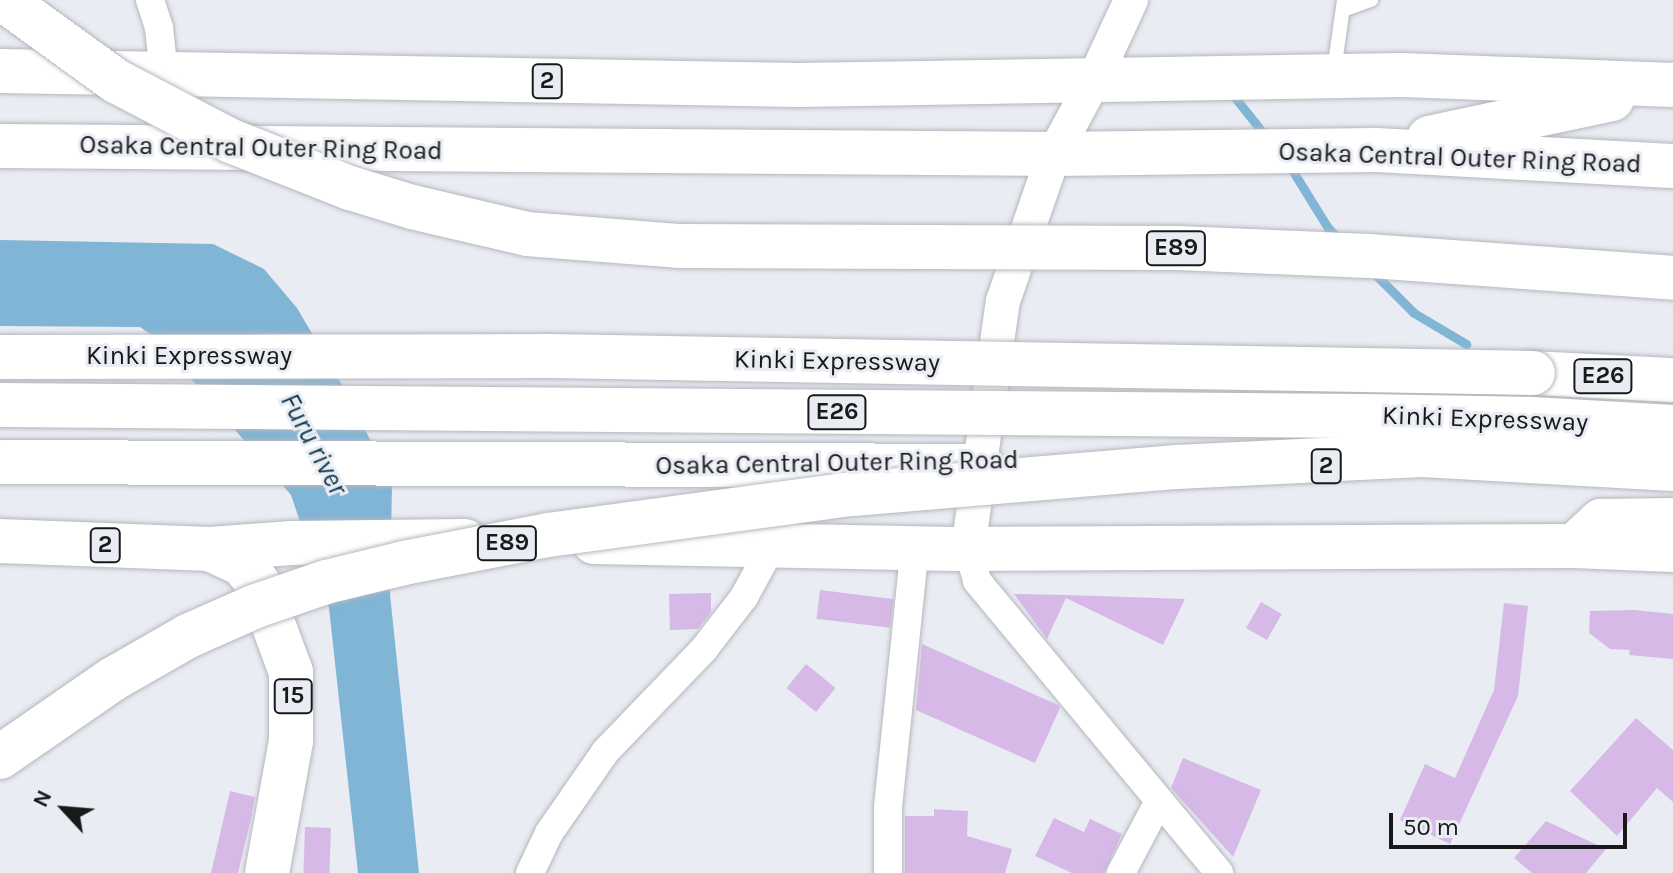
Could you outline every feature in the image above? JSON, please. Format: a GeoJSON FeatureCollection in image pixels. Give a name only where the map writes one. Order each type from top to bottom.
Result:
{"type":"FeatureCollection","features":[{"type":"Feature","properties":{"kind":"main road","name":"E89"},"geometry":{"type":"LineString","coordinates":[[4,0],[116,81],[231,141],[350,188],[412,207],[527,234],[678,246],[1194,249],[1369,256],[1673,278]]}},
{"type":"Feature","properties":{"kind":"main road","name":"2"},"geometry":{"type":"LineString","coordinates":[[0,71],[798,85],[1402,75],[1673,87]]}},
{"type":"Feature","properties":{"kind":"main road"},"geometry":{"type":"LineString","coordinates":[[1376,150],[1673,87]]}},
{"type":"Feature","properties":{"kind":"main road","name":"Osaka Central Outer Ring Road"},"geometry":{"type":"LineString","coordinates":[[0,146],[1054,154],[1376,150],[1673,166]]}},
{"type":"Feature","properties":{"kind":"main road"},"geometry":{"type":"LineString","coordinates":[[0,324],[0,407]]}},
{"type":"Feature","properties":{"kind":"main road","name":"Kinki Expressway"},"geometry":{"type":"LineString","coordinates":[[0,357],[566,356],[1363,368],[1673,380]]}},
{"type":"Feature","properties":{"kind":"main road","name":"Kinki Expressway"},"geometry":{"type":"LineString","coordinates":[[0,407],[1391,416],[1673,427]]}},
{"type":"Feature","properties":{"kind":"main road","name":"E89"},"geometry":{"type":"LineString","coordinates":[[0,757],[126,672],[188,636],[256,606],[326,582],[404,563],[548,535],[853,494],[1177,467],[1422,455],[1673,470]]}},
{"type":"Feature","properties":{"kind":"main road","name":"Osaka Central Outer Ring Road"},"geometry":{"type":"LineString","coordinates":[[0,462],[979,467],[1041,460],[1299,467],[1540,464],[1673,470]]}},
{"type":"Feature","properties":{"kind":"main road"},"geometry":{"type":"LineString","coordinates":[[1574,546],[1601,521],[1673,520]]}},
{"type":"Feature","properties":{"kind":"main road","name":"2"},"geometry":{"type":"LineString","coordinates":[[0,541],[210,549],[292,543],[410,541],[968,549],[1574,546],[1673,550]]}},
{"type":"Feature","properties":{"kind":"main road","name":"15"},"geometry":{"type":"LineString","coordinates":[[210,549],[242,564],[258,583],[291,672],[291,741],[267,873]]}},
{"type":"Feature","properties":{"kind":"street"},"geometry":{"type":"LineString","coordinates":[[150,0],[159,28],[164,74]]}},
{"type":"Feature","properties":{"kind":"street"},"geometry":{"type":"LineString","coordinates":[[1131,0],[1093,82],[1054,154],[1003,301],[968,549],[977,581],[1219,873]]}},
{"type":"Feature","properties":{"kind":"street"},"geometry":{"type":"LineString","coordinates":[[530,873],[549,833],[605,752],[704,649],[744,597],[773,544]]}},
{"type":"Feature","properties":{"kind":"street"},"geometry":{"type":"LineString","coordinates":[[888,873],[888,807],[915,547]]}},
{"type":"Feature","properties":{"kind":"street"},"geometry":{"type":"LineString","coordinates":[[1121,873],[1159,801]]}},
{"type":"Feature","properties":{"kind":"lane"},"geometry":{"type":"LineString","coordinates":[[1333,76],[1343,5],[1371,0]]}},
{"type":"Feature","properties":{"kind":"water","name":"Furu river"},"geometry":{"type":"Polygon","coordinates":[[[0,240],[213,244],[264,269],[297,308],[348,395],[392,484],[390,594],[419,873],[358,873],[329,608],[291,495],[156,338],[140,327],[0,326],[0,240]]]}},
{"type":"Feature","properties":{"kind":"building"},"geometry":{"type":"Polygon","coordinates":[[[820,590],[893,599],[890,628],[816,619],[820,590]]]}},
{"type":"Feature","properties":{"kind":"building"},"geometry":{"type":"Polygon","coordinates":[[[711,593],[711,612],[698,629],[670,630],[669,594],[711,593]]]}},
{"type":"Feature","properties":{"kind":"building"},"geometry":{"type":"Polygon","coordinates":[[[1014,594],[1185,599],[1163,645],[1066,598],[1047,639],[1014,594]]]}},
{"type":"Feature","properties":{"kind":"building"},"geometry":{"type":"Polygon","coordinates":[[[1261,602],[1282,614],[1267,640],[1246,628],[1261,602]]]}},
{"type":"Feature","properties":{"kind":"building"},"geometry":{"type":"Polygon","coordinates":[[[1504,603],[1528,606],[1518,696],[1450,844],[1400,820],[1425,764],[1455,778],[1494,690],[1504,603]]]}},
{"type":"Feature","properties":{"kind":"building"},"geometry":{"type":"Polygon","coordinates":[[[1634,610],[1673,614],[1673,659],[1629,655],[1630,650],[1610,649],[1589,633],[1590,611],[1634,610]]]}},
{"type":"Feature","properties":{"kind":"building"},"geometry":{"type":"Polygon","coordinates":[[[922,644],[1058,705],[1060,708],[1035,763],[916,710],[922,644]]]}},
{"type":"Feature","properties":{"kind":"building"},"geometry":{"type":"Polygon","coordinates":[[[806,664],[836,688],[816,712],[786,688],[806,664]]]}},
{"type":"Feature","properties":{"kind":"building"},"geometry":{"type":"Polygon","coordinates":[[[1636,718],[1673,750],[1673,802],[1657,788],[1617,836],[1570,791],[1636,718]]]}},
{"type":"Feature","properties":{"kind":"building"},"geometry":{"type":"Polygon","coordinates":[[[1183,758],[1261,790],[1233,857],[1171,788],[1183,758]]]}},
{"type":"Feature","properties":{"kind":"building"},"geometry":{"type":"Polygon","coordinates":[[[230,791],[255,797],[251,819],[238,873],[211,873],[230,791]]]}},
{"type":"Feature","properties":{"kind":"building"},"geometry":{"type":"Polygon","coordinates":[[[934,809],[968,811],[967,836],[1012,849],[1005,873],[905,873],[905,816],[934,816],[934,809]]]}},
{"type":"Feature","properties":{"kind":"building"},"geometry":{"type":"Polygon","coordinates":[[[1054,818],[1084,832],[1090,819],[1122,834],[1104,873],[1072,873],[1035,856],[1054,818]]]}},
{"type":"Feature","properties":{"kind":"building"},"geometry":{"type":"Polygon","coordinates":[[[1546,821],[1606,849],[1586,873],[1532,873],[1514,858],[1546,821]]]}},
{"type":"Feature","properties":{"kind":"building"},"geometry":{"type":"Polygon","coordinates":[[[305,827],[331,828],[329,873],[303,873],[305,827]]]}},
{"type":"Feature","properties":{"kind":"waterway"},"geometry":{"type":"LineString","coordinates":[[1229,90],[1267,138]]}},
{"type":"Feature","properties":{"kind":"waterway"},"geometry":{"type":"LineString","coordinates":[[1289,165],[1328,228],[1339,239]]}},
{"type":"Feature","properties":{"kind":"waterway"},"geometry":{"type":"LineString","coordinates":[[1372,271],[1414,313],[1466,344]]}}]}
